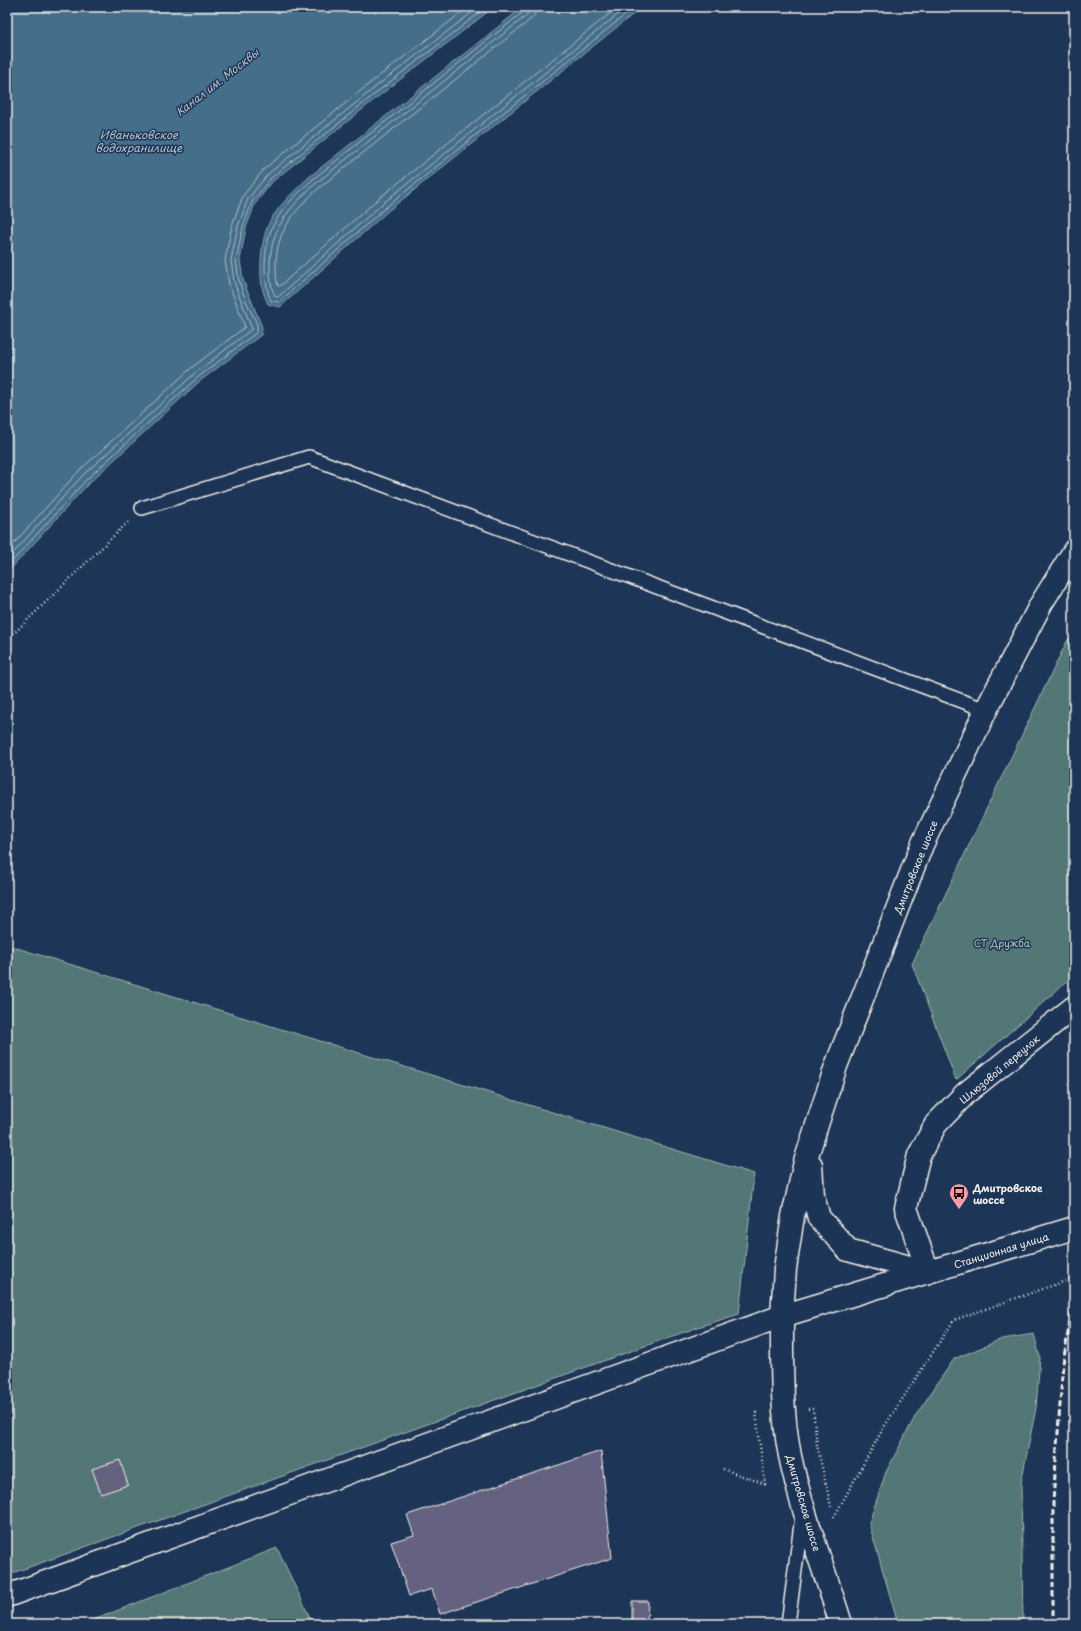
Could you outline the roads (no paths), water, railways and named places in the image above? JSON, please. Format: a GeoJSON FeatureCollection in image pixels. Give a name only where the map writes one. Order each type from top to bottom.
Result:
{"type":"FeatureCollection","features":[{"type":"Feature","properties":{"kind":"street","name":"Дмитровское шоссе"},"geometry":{"type":"LineString","coordinates":[[841,1624],[804,1507],[790,1455],[782,1364],[782,1316],[785,1269],[793,1216],[810,1147],[836,1066],[922,845],[986,710],[1041,604],[1074,551]]}},
{"type":"Feature","properties":{"kind":"street","name":"Шлюзовой переулок"},"geometry":{"type":"LineString","coordinates":[[928,1272],[906,1208],[919,1155],[936,1124],[966,1093],[1074,1007]]}},
{"type":"Feature","properties":{"kind":"street"},"geometry":{"type":"LineString","coordinates":[[810,1147],[814,1196],[819,1218],[848,1250],[928,1272]]}},
{"type":"Feature","properties":{"kind":"street","name":"Станционная улица"},"geometry":{"type":"LineString","coordinates":[[7,1596],[782,1316],[1074,1228]]}},
{"type":"Feature","properties":{"kind":"lane"},"geometry":{"type":"LineString","coordinates":[[142,508],[310,457],[986,710]]}},
{"type":"Feature","properties":{"kind":"lane"},"geometry":{"type":"LineString","coordinates":[[788,1624],[804,1507]]}},
{"type":"Feature","properties":{"kind":"water","name":"Иваньковское водохранилище"},"geometry":{"type":"Polygon","coordinates":[[[7,7],[494,7],[384,92],[273,181],[255,204],[246,228],[240,260],[243,280],[262,327],[261,335],[200,381],[89,483],[7,573],[7,7]]]}},
{"type":"Feature","properties":{"kind":"water"},"geometry":{"type":"Polygon","coordinates":[[[523,7],[642,7],[388,211],[280,307],[268,304],[261,280],[263,244],[270,221],[283,203],[309,177],[523,7]]]}},
{"type":"Feature","properties":{"kind":"railway"},"geometry":{"type":"LineString","coordinates":[[1053,1624],[1053,1502],[1063,1363],[1074,1297]]}},
{"type":"Feature","properties":{"kind":"place","name":"Дмитровское шоссе"},"geometry":{"type":"Point","coordinates":[959,1210]}},
{"type":"Feature","properties":{"kind":"water label","name":"Канал им. Москвы"},"geometry":{"type":"Point","coordinates":[217,82]}},
{"type":"Feature","properties":{"kind":"park label","name":"СТ Дружба"},"geometry":{"type":"Point","coordinates":[1002,942]}}]}
